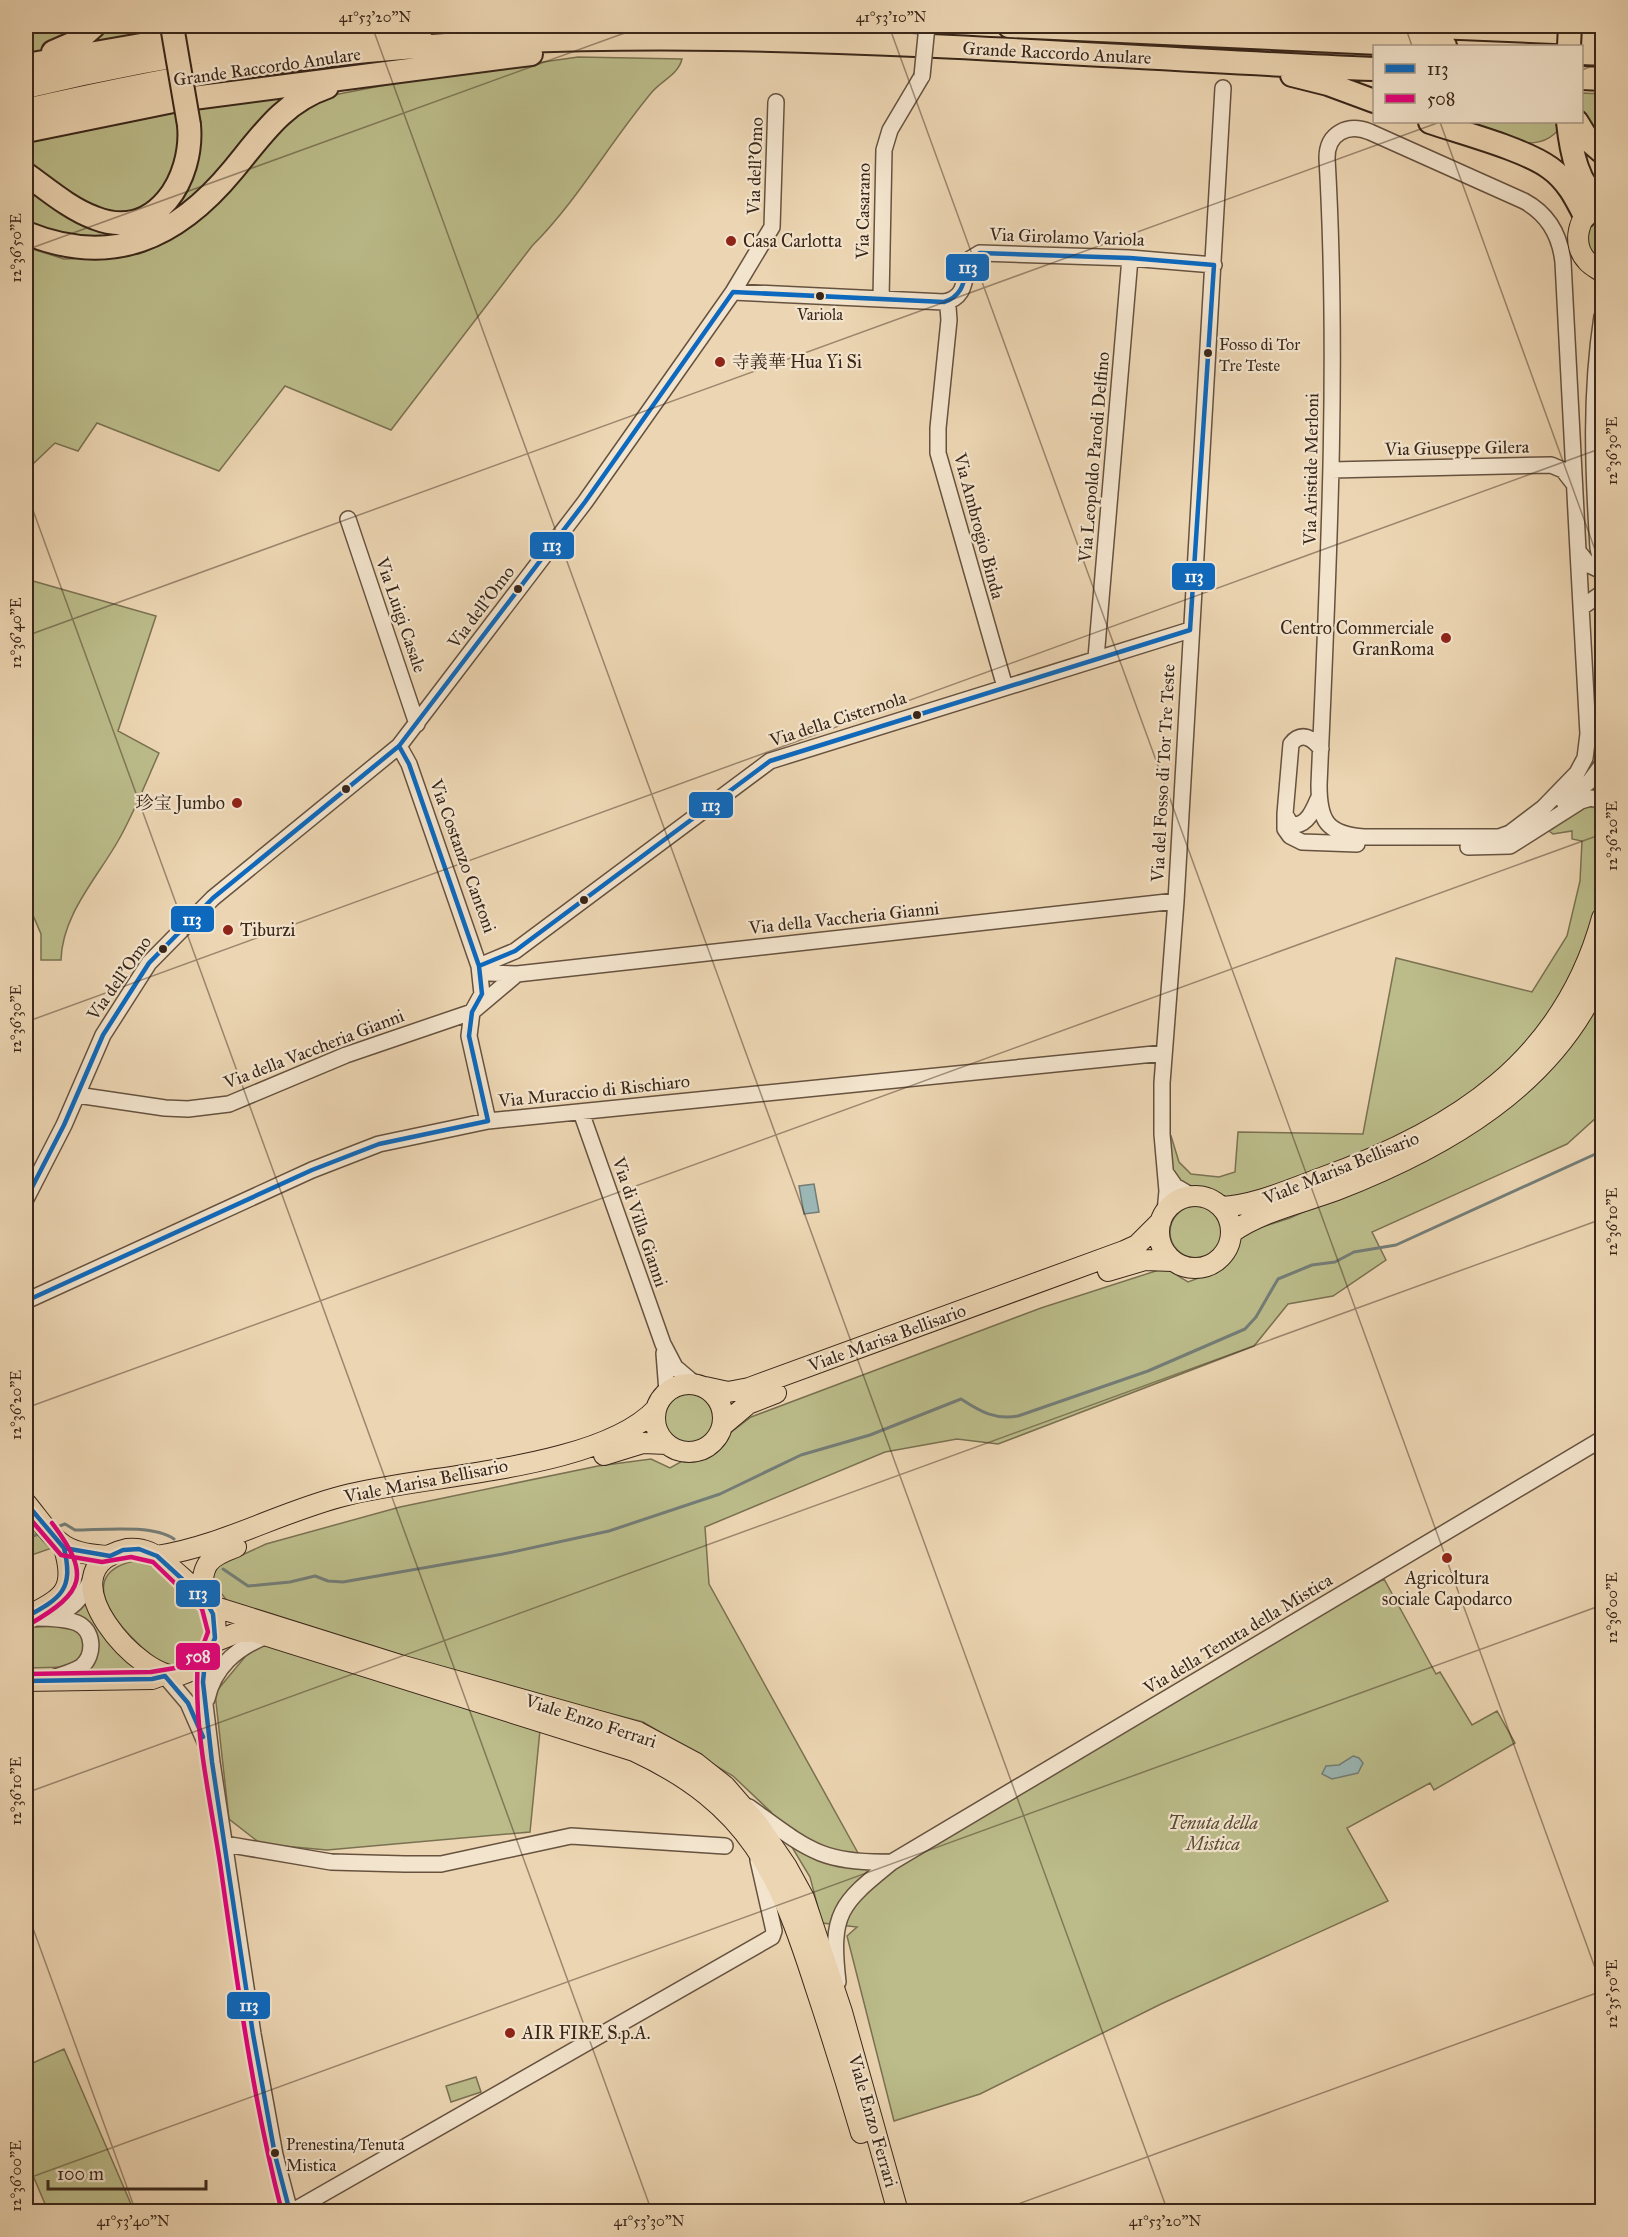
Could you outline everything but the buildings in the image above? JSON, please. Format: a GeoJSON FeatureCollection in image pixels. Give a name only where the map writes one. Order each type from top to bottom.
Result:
{"type":"FeatureCollection","features":[{"type":"Feature","properties":{"kind":"highway"},"geometry":{"type":"LineString","coordinates":[[26,64],[76,42],[94,26]]}},
{"type":"Feature","properties":{"kind":"highway"},"geometry":{"type":"LineString","coordinates":[[26,174],[95,218],[117,222],[138,219],[162,206],[177,187],[189,156],[189,125],[172,26]]}},
{"type":"Feature","properties":{"kind":"highway"},"geometry":{"type":"LineString","coordinates":[[26,64],[250,26]]}},
{"type":"Feature","properties":{"kind":"highway","name":"Grande Raccordo Anulare"},"geometry":{"type":"LineString","coordinates":[[26,87],[97,70],[245,44],[364,30],[424,26]]}},
{"type":"Feature","properties":{"kind":"highway","name":"Grande Raccordo Anulare"},"geometry":{"type":"LineString","coordinates":[[1009,26],[1423,45]]}},
{"type":"Feature","properties":{"kind":"highway"},"geometry":{"type":"LineString","coordinates":[[1412,26],[1602,34]]}},
{"type":"Feature","properties":{"kind":"highway"},"geometry":{"type":"LineString","coordinates":[[1569,45],[1570,26]]}},
{"type":"Feature","properties":{"kind":"highway"},"geometry":{"type":"LineString","coordinates":[[1577,45],[1578,26]]}},
{"type":"Feature","properties":{"kind":"highway"},"geometry":{"type":"LineString","coordinates":[[26,131],[178,100],[512,57],[627,38]]}},
{"type":"Feature","properties":{"kind":"highway","name":"Grande Raccordo Anulare"},"geometry":{"type":"LineString","coordinates":[[26,110],[168,81],[319,56],[486,43],[627,38],[836,42],[1373,69]]}},
{"type":"Feature","properties":{"kind":"highway"},"geometry":{"type":"LineString","coordinates":[[1583,53],[1602,54]]}},
{"type":"Feature","properties":{"kind":"highway"},"geometry":{"type":"LineString","coordinates":[[1238,62],[1328,84],[1373,101]]}},
{"type":"Feature","properties":{"kind":"highway"},"geometry":{"type":"LineString","coordinates":[[26,233],[67,245],[99,248],[128,245],[158,234],[182,221],[202,204],[267,127],[292,104],[326,87],[382,73]]}},
{"type":"Feature","properties":{"kind":"highway"},"geometry":{"type":"LineString","coordinates":[[1583,78],[1602,79]]}},
{"type":"Feature","properties":{"kind":"highway"},"geometry":{"type":"LineString","coordinates":[[1433,123],[1532,158],[1549,167],[1570,189],[1596,208]]}},
{"type":"Feature","properties":{"kind":"highway"},"geometry":{"type":"LineString","coordinates":[[1568,123],[1573,153],[1583,182],[1596,208]]}},
{"type":"Feature","properties":{"kind":"highway"},"geometry":{"type":"LineString","coordinates":[[1578,123],[1588,140],[1602,152]]}},
{"type":"Feature","properties":{"kind":"main road"},"geometry":{"type":"LineString","coordinates":[[1596,208],[1579,229],[1580,250],[1588,262],[1602,271]]}},
{"type":"Feature","properties":{"kind":"main road","name":"Viale Marisa Bellisario"},"geometry":{"type":"LineString","coordinates":[[1221,1207],[1254,1202],[1367,1161],[1429,1132],[1482,1097],[1532,1052],[1559,1017],[1581,978],[1602,918]]}},
{"type":"Feature","properties":{"kind":"main road","name":"Viale Marisa Bellisario"},"geometry":{"type":"LineString","coordinates":[[1232,1233],[1251,1221],[1390,1167],[1478,1120],[1512,1094],[1552,1053],[1579,1018],[1602,974]]}},
{"type":"Feature","properties":{"kind":"main road"},"geometry":{"type":"LineString","coordinates":[[1192,1196],[1203,1197],[1221,1207],[1227,1214],[1232,1233],[1224,1254],[1206,1267],[1183,1266],[1173,1261],[1161,1242],[1163,1217],[1173,1204],[1192,1196]]}},
{"type":"Feature","properties":{"kind":"main road","name":"Viale Marisa Bellisario"},"geometry":{"type":"LineString","coordinates":[[700,1386],[728,1392],[749,1388],[1124,1251],[1137,1245],[1163,1217]]}},
{"type":"Feature","properties":{"kind":"main road","name":"Viale Marisa Bellisario"},"geometry":{"type":"LineString","coordinates":[[723,1425],[753,1401],[1087,1278],[1144,1260],[1173,1261]]}},
{"type":"Feature","properties":{"kind":"main road"},"geometry":{"type":"LineString","coordinates":[[680,1385],[700,1386],[720,1403],[723,1425],[715,1440],[699,1451],[684,1452],[667,1444],[656,1427],[656,1409],[667,1392],[680,1385]]}},
{"type":"Feature","properties":{"kind":"main road","name":"Viale Marisa Bellisario"},"geometry":{"type":"LineString","coordinates":[[157,1556],[198,1547],[341,1496],[391,1484],[525,1463],[584,1448],[623,1435],[656,1409]]}},
{"type":"Feature","properties":{"kind":"main road","name":"Viale Marisa Bellisario"},"geometry":{"type":"LineString","coordinates":[[205,1601],[205,1568],[214,1555],[325,1514],[393,1497],[554,1470],[636,1445],[667,1444]]}},
{"type":"Feature","properties":{"kind":"main road"},"geometry":{"type":"LineString","coordinates":[[26,1503],[53,1535],[70,1573],[65,1591],[55,1602],[31,1618]]}},
{"type":"Feature","properties":{"kind":"main road"},"geometry":{"type":"LineString","coordinates":[[53,1535],[87,1554],[110,1556]]}},
{"type":"Feature","properties":{"kind":"main road"},"geometry":{"type":"LineString","coordinates":[[26,1681],[152,1679],[184,1674],[205,1661],[214,1642],[216,1625],[205,1601],[157,1556],[139,1549],[127,1549],[110,1556],[97,1568],[92,1577],[94,1601],[108,1625],[144,1663],[164,1676]]}},
{"type":"Feature","properties":{"kind":"main road","name":"Viale Enzo Ferrari"},"geometry":{"type":"LineString","coordinates":[[205,1601],[389,1661],[638,1732],[696,1763],[736,1797],[778,1854],[804,1898],[842,2012],[898,2211]]}},
{"type":"Feature","properties":{"kind":"main road","name":"Viale Enzo Ferrari"},"geometry":{"type":"LineString","coordinates":[[214,1642],[246,1631],[634,1751],[696,1786],[720,1806],[755,1848],[779,1885],[798,1930],[885,2211]]}},
{"type":"Feature","properties":{"kind":"street","name":"Via Casarano"},"geometry":{"type":"LineString","coordinates":[[881,299],[884,150],[890,130],[922,76],[927,26]]}},
{"type":"Feature","properties":{"kind":"street","name":"Via del Fosso di Tor Tre Teste"},"geometry":{"type":"LineString","coordinates":[[1163,1217],[1166,1173],[1162,1134],[1164,1053],[1176,900],[1223,88]]}},
{"type":"Feature","properties":{"kind":"street","name":"Via dell'Omo"},"geometry":{"type":"LineString","coordinates":[[26,1199],[64,1125],[92,1059],[135,982],[180,929],[239,876],[399,746],[585,502],[734,292],[773,224],[776,102]]}},
{"type":"Feature","properties":{"kind":"street","name":"Via Aristide Merloni"},"geometry":{"type":"LineString","coordinates":[[1356,128],[1524,201],[1537,210],[1552,227],[1563,262],[1588,729],[1583,761],[1573,778],[1543,808],[1519,827],[1499,837],[1344,835],[1334,830],[1321,812],[1319,796],[1331,470],[1333,295],[1327,153],[1335,135],[1356,128]]}},
{"type":"Feature","properties":{"kind":"street","name":"Via Girolamo Variola"},"geometry":{"type":"LineString","coordinates":[[944,302],[954,299],[962,291],[969,261],[978,254],[1130,258],[1214,265]]}},
{"type":"Feature","properties":{"kind":"street","name":"Via Leopoldo Parodi Delfino"},"geometry":{"type":"LineString","coordinates":[[1096,658],[1130,258]]}},
{"type":"Feature","properties":{"kind":"street"},"geometry":{"type":"LineString","coordinates":[[734,292],[944,302]]}},
{"type":"Feature","properties":{"kind":"street","name":"Via Ambrogio Binda"},"geometry":{"type":"LineString","coordinates":[[944,302],[948,309],[949,320],[938,428],[938,453],[1005,687]]}},
{"type":"Feature","properties":{"kind":"street"},"geometry":{"type":"LineString","coordinates":[[1602,316],[1595,364],[1592,413],[1598,548],[1602,569]]}},
{"type":"Feature","properties":{"kind":"street","name":"Via Giuseppe Gilera"},"geometry":{"type":"LineString","coordinates":[[1331,470],[1551,465],[1563,470],[1574,484]]}},
{"type":"Feature","properties":{"kind":"street","name":"Via Luigi Casale"},"geometry":{"type":"LineString","coordinates":[[348,519],[417,724]]}},
{"type":"Feature","properties":{"kind":"street"},"geometry":{"type":"LineString","coordinates":[[1578,551],[1589,564],[1602,569]]}},
{"type":"Feature","properties":{"kind":"street"},"geometry":{"type":"LineString","coordinates":[[1581,608],[1602,593]]}},
{"type":"Feature","properties":{"kind":"street","name":"Via della Cisternola"},"geometry":{"type":"LineString","coordinates":[[479,966],[510,954],[770,761],[1190,630]]}},
{"type":"Feature","properties":{"kind":"street"},"geometry":{"type":"LineString","coordinates":[[1321,750],[1314,741],[1304,737],[1297,738],[1291,744],[1283,824],[1286,832],[1302,842],[1497,848],[1520,841],[1581,801],[1591,798],[1602,801]]}},
{"type":"Feature","properties":{"kind":"street","name":"Via Costanzo Cantoni"},"geometry":{"type":"LineString","coordinates":[[399,746],[409,764],[479,966],[482,998],[472,1012],[468,1026],[488,1121]]}},
{"type":"Feature","properties":{"kind":"street"},"geometry":{"type":"LineString","coordinates":[[1499,837],[1520,833],[1532,826],[1581,789],[1602,765]]}},
{"type":"Feature","properties":{"kind":"street"},"geometry":{"type":"LineString","coordinates":[[1285,814],[1292,824],[1302,824],[1310,815],[1319,796]]}},
{"type":"Feature","properties":{"kind":"street","name":"Via della Vaccheria Gianni"},"geometry":{"type":"LineString","coordinates":[[479,966],[487,972],[517,974],[1176,900]]}},
{"type":"Feature","properties":{"kind":"street"},"geometry":{"type":"LineString","coordinates":[[510,954],[517,974]]}},
{"type":"Feature","properties":{"kind":"street","name":"Via della Vaccheria Gianni"},"geometry":{"type":"LineString","coordinates":[[77,1095],[109,1101],[188,1109],[229,1104],[346,1055],[472,1012],[517,974]]}},
{"type":"Feature","properties":{"kind":"street","name":"Via Muraccio di Rischiaro"},"geometry":{"type":"LineString","coordinates":[[26,1300],[312,1170],[379,1144],[488,1121],[1164,1053]]}},
{"type":"Feature","properties":{"kind":"street","name":"Via di Villa Gianni"},"geometry":{"type":"LineString","coordinates":[[581,1112],[663,1344],[675,1366],[700,1386]]}},
{"type":"Feature","properties":{"kind":"street"},"geometry":{"type":"LineString","coordinates":[[1166,1173],[1176,1186],[1192,1196]]}},
{"type":"Feature","properties":{"kind":"street","name":"Via di Villa Gianni"},"geometry":{"type":"LineString","coordinates":[[663,1344],[667,1392]]}},
{"type":"Feature","properties":{"kind":"street","name":"Via della Tenuta della Mistica"},"geometry":{"type":"LineString","coordinates":[[842,2012],[834,1941],[837,1923],[849,1899],[892,1862],[1602,1439]]}},
{"type":"Feature","properties":{"kind":"street"},"geometry":{"type":"LineString","coordinates":[[31,1618],[75,1605],[85,1593],[92,1577]]}},
{"type":"Feature","properties":{"kind":"street"},"geometry":{"type":"LineString","coordinates":[[31,1618],[76,1622],[84,1628],[91,1641],[90,1652],[84,1664],[48,1681]]}},
{"type":"Feature","properties":{"kind":"street"},"geometry":{"type":"LineString","coordinates":[[206,1705],[212,1684],[235,1653],[243,1646],[264,1637]]}},
{"type":"Feature","properties":{"kind":"street"},"geometry":{"type":"LineString","coordinates":[[205,1661],[203,1688],[212,1762],[263,2095],[278,2169],[291,2211],[772,1937],[774,1931],[755,1848]]}},
{"type":"Feature","properties":{"kind":"street"},"geometry":{"type":"LineString","coordinates":[[164,1676],[189,1703],[212,1762]]}},
{"type":"Feature","properties":{"kind":"street"},"geometry":{"type":"LineString","coordinates":[[736,1797],[795,1841],[824,1856],[849,1862],[892,1862]]}},
{"type":"Feature","properties":{"kind":"street"},"geometry":{"type":"LineString","coordinates":[[225,1844],[331,1862],[405,1864],[441,1864],[571,1836],[725,1846]]}},
{"type":"Feature","properties":{"kind":"green space"},"geometry":{"type":"Polygon","coordinates":[[[26,26],[84,26],[61,43],[26,56],[26,26]]]}},
{"type":"Feature","properties":{"kind":"green space"},"geometry":{"type":"Polygon","coordinates":[[[102,26],[163,26],[163,27],[80,48],[102,26]]]}},
{"type":"Feature","properties":{"kind":"green space"},"geometry":{"type":"Polygon","coordinates":[[[578,57],[682,59],[677,69],[656,88],[637,111],[564,210],[532,246],[391,430],[285,386],[219,471],[97,423],[78,451],[55,443],[33,464],[26,476],[26,247],[64,259],[117,257],[174,236],[281,119],[318,98],[391,84],[578,57]]]}},
{"type":"Feature","properties":{"kind":"green space"},"geometry":{"type":"Polygon","coordinates":[[[296,92],[192,206],[113,242],[26,226],[26,182],[75,217],[154,217],[197,109],[296,92]]]}},
{"type":"Feature","properties":{"kind":"green space"},"geometry":{"type":"Polygon","coordinates":[[[1583,93],[1602,94],[1602,146],[1583,121],[1583,93]]]}},
{"type":"Feature","properties":{"kind":"green space"},"geometry":{"type":"Polygon","coordinates":[[[178,112],[181,164],[153,205],[120,216],[89,208],[26,165],[26,143],[178,112]]]}},
{"type":"Feature","properties":{"kind":"green space"},"geometry":{"type":"Polygon","coordinates":[[[1462,123],[1562,123],[1554,134],[1543,141],[1529,143],[1500,138],[1462,123]]]}},
{"type":"Feature","properties":{"kind":"green space"},"geometry":{"type":"Polygon","coordinates":[[[1602,212],[1602,261],[1593,254],[1588,236],[1589,225],[1602,212]]]}},
{"type":"Feature","properties":{"kind":"green space"},"geometry":{"type":"Polygon","coordinates":[[[26,579],[156,616],[118,731],[159,753],[124,830],[74,912],[67,928],[61,960],[41,960],[41,934],[26,899],[26,579]]]}},
{"type":"Feature","properties":{"kind":"green space"},"geometry":{"type":"Polygon","coordinates":[[[1595,806],[1602,811],[1602,872],[1593,937],[1537,1037],[1507,1069],[1435,1122],[1340,1166],[1225,1200],[1189,1189],[1176,1178],[1169,1161],[1166,1135],[1171,1136],[1179,1162],[1191,1174],[1219,1177],[1235,1172],[1238,1132],[1363,1134],[1396,958],[1532,992],[1567,936],[1580,881],[1582,841],[1572,839],[1572,831],[1553,834],[1549,831],[1584,807],[1595,806]]]}},
{"type":"Feature","properties":{"kind":"green space","name":"Tenuta della Mistica"},"geometry":{"type":"Polygon","coordinates":[[[1602,972],[1602,1115],[1567,1144],[1372,1232],[1386,1260],[1333,1296],[1288,1304],[1254,1346],[998,1444],[957,1439],[885,1452],[705,1527],[709,1584],[863,1862],[875,1854],[920,1854],[1279,1638],[1384,1579],[1436,1674],[1440,1672],[1472,1725],[1497,1711],[1515,1743],[1434,1790],[1430,1783],[1347,1828],[1388,1901],[1161,2004],[980,2094],[894,2121],[847,1936],[857,1927],[822,1923],[810,1877],[771,1812],[733,1776],[643,1722],[534,1694],[540,1730],[530,1832],[327,1850],[261,1844],[229,1819],[215,1693],[245,1657],[258,1611],[228,1602],[211,1580],[218,1566],[266,1544],[400,1507],[598,1466],[651,1459],[670,1468],[722,1439],[751,1417],[1041,1308],[1165,1268],[1188,1282],[1223,1269],[1237,1235],[1290,1218],[1462,1140],[1602,972]]]}},
{"type":"Feature","properties":{"kind":"green space"},"geometry":{"type":"Polygon","coordinates":[[[1196,1206],[1206,1208],[1214,1214],[1220,1222],[1222,1232],[1220,1242],[1214,1250],[1206,1256],[1196,1258],[1186,1256],[1178,1250],[1172,1242],[1170,1232],[1172,1222],[1178,1214],[1186,1208],[1196,1206]]]}},
{"type":"Feature","properties":{"kind":"green space"},"geometry":{"type":"Polygon","coordinates":[[[688,1393],[706,1400],[713,1418],[706,1436],[688,1443],[670,1436],[663,1418],[670,1400],[688,1393]]]}},
{"type":"Feature","properties":{"kind":"green space"},"geometry":{"type":"Polygon","coordinates":[[[29,1521],[52,1548],[26,1557],[26,1524],[29,1521]]]}},
{"type":"Feature","properties":{"kind":"green space"},"geometry":{"type":"Polygon","coordinates":[[[134,1561],[155,1567],[202,1611],[207,1621],[206,1642],[190,1662],[166,1666],[138,1644],[112,1612],[105,1596],[104,1581],[113,1569],[134,1561]]]}},
{"type":"Feature","properties":{"kind":"green space"},"geometry":{"type":"Polygon","coordinates":[[[86,1601],[139,1669],[80,1673],[91,1663],[74,1614],[86,1601]]]}},
{"type":"Feature","properties":{"kind":"green space"},"geometry":{"type":"Polygon","coordinates":[[[61,1625],[82,1631],[86,1653],[71,1667],[26,1668],[26,1628],[61,1625]]]}},
{"type":"Feature","properties":{"kind":"green space"},"geometry":{"type":"Polygon","coordinates":[[[64,2049],[134,2211],[48,2211],[26,2159],[26,2066],[64,2049]]]}},
{"type":"Feature","properties":{"kind":"green space"},"geometry":{"type":"Polygon","coordinates":[[[476,2077],[481,2092],[451,2102],[446,2086],[476,2077]]]}},
{"type":"Feature","properties":{"kind":"water"},"geometry":{"type":"Polygon","coordinates":[[[814,1184],[819,1212],[804,1214],[799,1186],[814,1184]]]}},
{"type":"Feature","properties":{"kind":"water"},"geometry":{"type":"Polygon","coordinates":[[[1353,1756],[1359,1758],[1363,1763],[1358,1773],[1332,1779],[1322,1774],[1326,1766],[1339,1765],[1353,1756]]]}},
{"type":"Feature","properties":{"kind":"waterway"},"geometry":{"type":"LineString","coordinates":[[223,1569],[248,1586],[290,1582],[315,1576],[328,1581],[343,1582],[503,1554],[609,1531],[720,1494],[801,1455],[870,1435],[961,1399],[988,1414],[1002,1417],[1018,1416],[1148,1371],[1245,1329],[1256,1317],[1278,1279],[1312,1265],[1335,1262],[1354,1252],[1396,1245],[1602,1151]]}},
{"type":"Feature","properties":{"kind":"waterway"},"geometry":{"type":"LineString","coordinates":[[54,1528],[65,1524],[75,1530],[153,1531],[174,1539]]}},
{"type":"Feature","properties":{"kind":"waterway"},"geometry":{"type":"LineString","coordinates":[[26,1538],[39,1534]]}},
{"type":"Feature","properties":{"kind":"transit line","name":"113"},"geometry":{"type":"LineString","coordinates":[[26,1199],[64,1125],[103,1035],[149,963],[213,898],[399,746],[585,502],[733,292],[944,302],[960,291],[970,259],[980,253],[1130,258],[1214,265],[1190,630],[770,761],[515,951],[479,966]]}},
{"type":"Feature","properties":{"kind":"transit line","name":"113"},"geometry":{"type":"LineString","coordinates":[[26,1301],[312,1170],[379,1144],[488,1121],[469,1036],[472,1012],[482,994],[479,966],[409,764],[399,746]]}},
{"type":"Feature","properties":{"kind":"transit line","name":"113"},"geometry":{"type":"LineString","coordinates":[[26,1503],[64,1548],[110,1556],[123,1550],[139,1549],[157,1556],[205,1600],[213,1614],[215,1638],[205,1661],[203,1682],[212,1762],[253,2034],[275,2155],[290,2212]]}},
{"type":"Feature","properties":{"kind":"transit line","name":"508"},"geometry":{"type":"LineString","coordinates":[[26,1514],[61,1555],[102,1562],[131,1557],[153,1562],[202,1609],[208,1632],[199,1656],[181,1667],[151,1672],[26,1674]]}},
{"type":"Feature","properties":{"kind":"transit line","name":"508"},"geometry":{"type":"LineString","coordinates":[[30,1624],[62,1602],[71,1592],[76,1581],[77,1569],[73,1556],[52,1523]]}},
{"type":"Feature","properties":{"kind":"transit line","name":"113"},"geometry":{"type":"LineString","coordinates":[[26,1617],[48,1604],[62,1591],[67,1574],[64,1548]]}},
{"type":"Feature","properties":{"kind":"transit line","name":"508"},"geometry":{"type":"LineString","coordinates":[[198,1660],[198,1711],[203,1762],[254,2082],[282,2212]]}},
{"type":"Feature","properties":{"kind":"transit line","name":"113"},"geometry":{"type":"LineString","coordinates":[[26,1681],[152,1679],[165,1676],[188,1703],[203,1737]]}},
{"type":"Feature","properties":{"kind":"place","name":"Casa Carlotta"},"geometry":{"type":"Point","coordinates":[731,241]}},
{"type":"Feature","properties":{"kind":"place","name":"Variola"},"geometry":{"type":"Point","coordinates":[820,296]}},
{"type":"Feature","properties":{"kind":"place","name":"Fosso di Tor Tre Teste"},"geometry":{"type":"Point","coordinates":[1208,353]}},
{"type":"Feature","properties":{"kind":"place","name":"寺義華 Hua Yi Si"},"geometry":{"type":"Point","coordinates":[720,362]}},
{"type":"Feature","properties":{"kind":"place","name":"Centro Commerciale GranRoma"},"geometry":{"type":"Point","coordinates":[1446,638]}},
{"type":"Feature","properties":{"kind":"place","name":"珍宝 Jumbo"},"geometry":{"type":"Point","coordinates":[237,803]}},
{"type":"Feature","properties":{"kind":"place","name":"Tiburzi"},"geometry":{"type":"Point","coordinates":[228,930]}},
{"type":"Feature","properties":{"kind":"place","name":"Agricoltura sociale Capodarco"},"geometry":{"type":"Point","coordinates":[1447,1558]}},
{"type":"Feature","properties":{"kind":"place","name":"AIR FIRE S.p.A."},"geometry":{"type":"Point","coordinates":[510,2033]}},
{"type":"Feature","properties":{"kind":"place","name":"Prenestina/Tenuta Mistica"},"geometry":{"type":"Point","coordinates":[275,2153]}}]}
